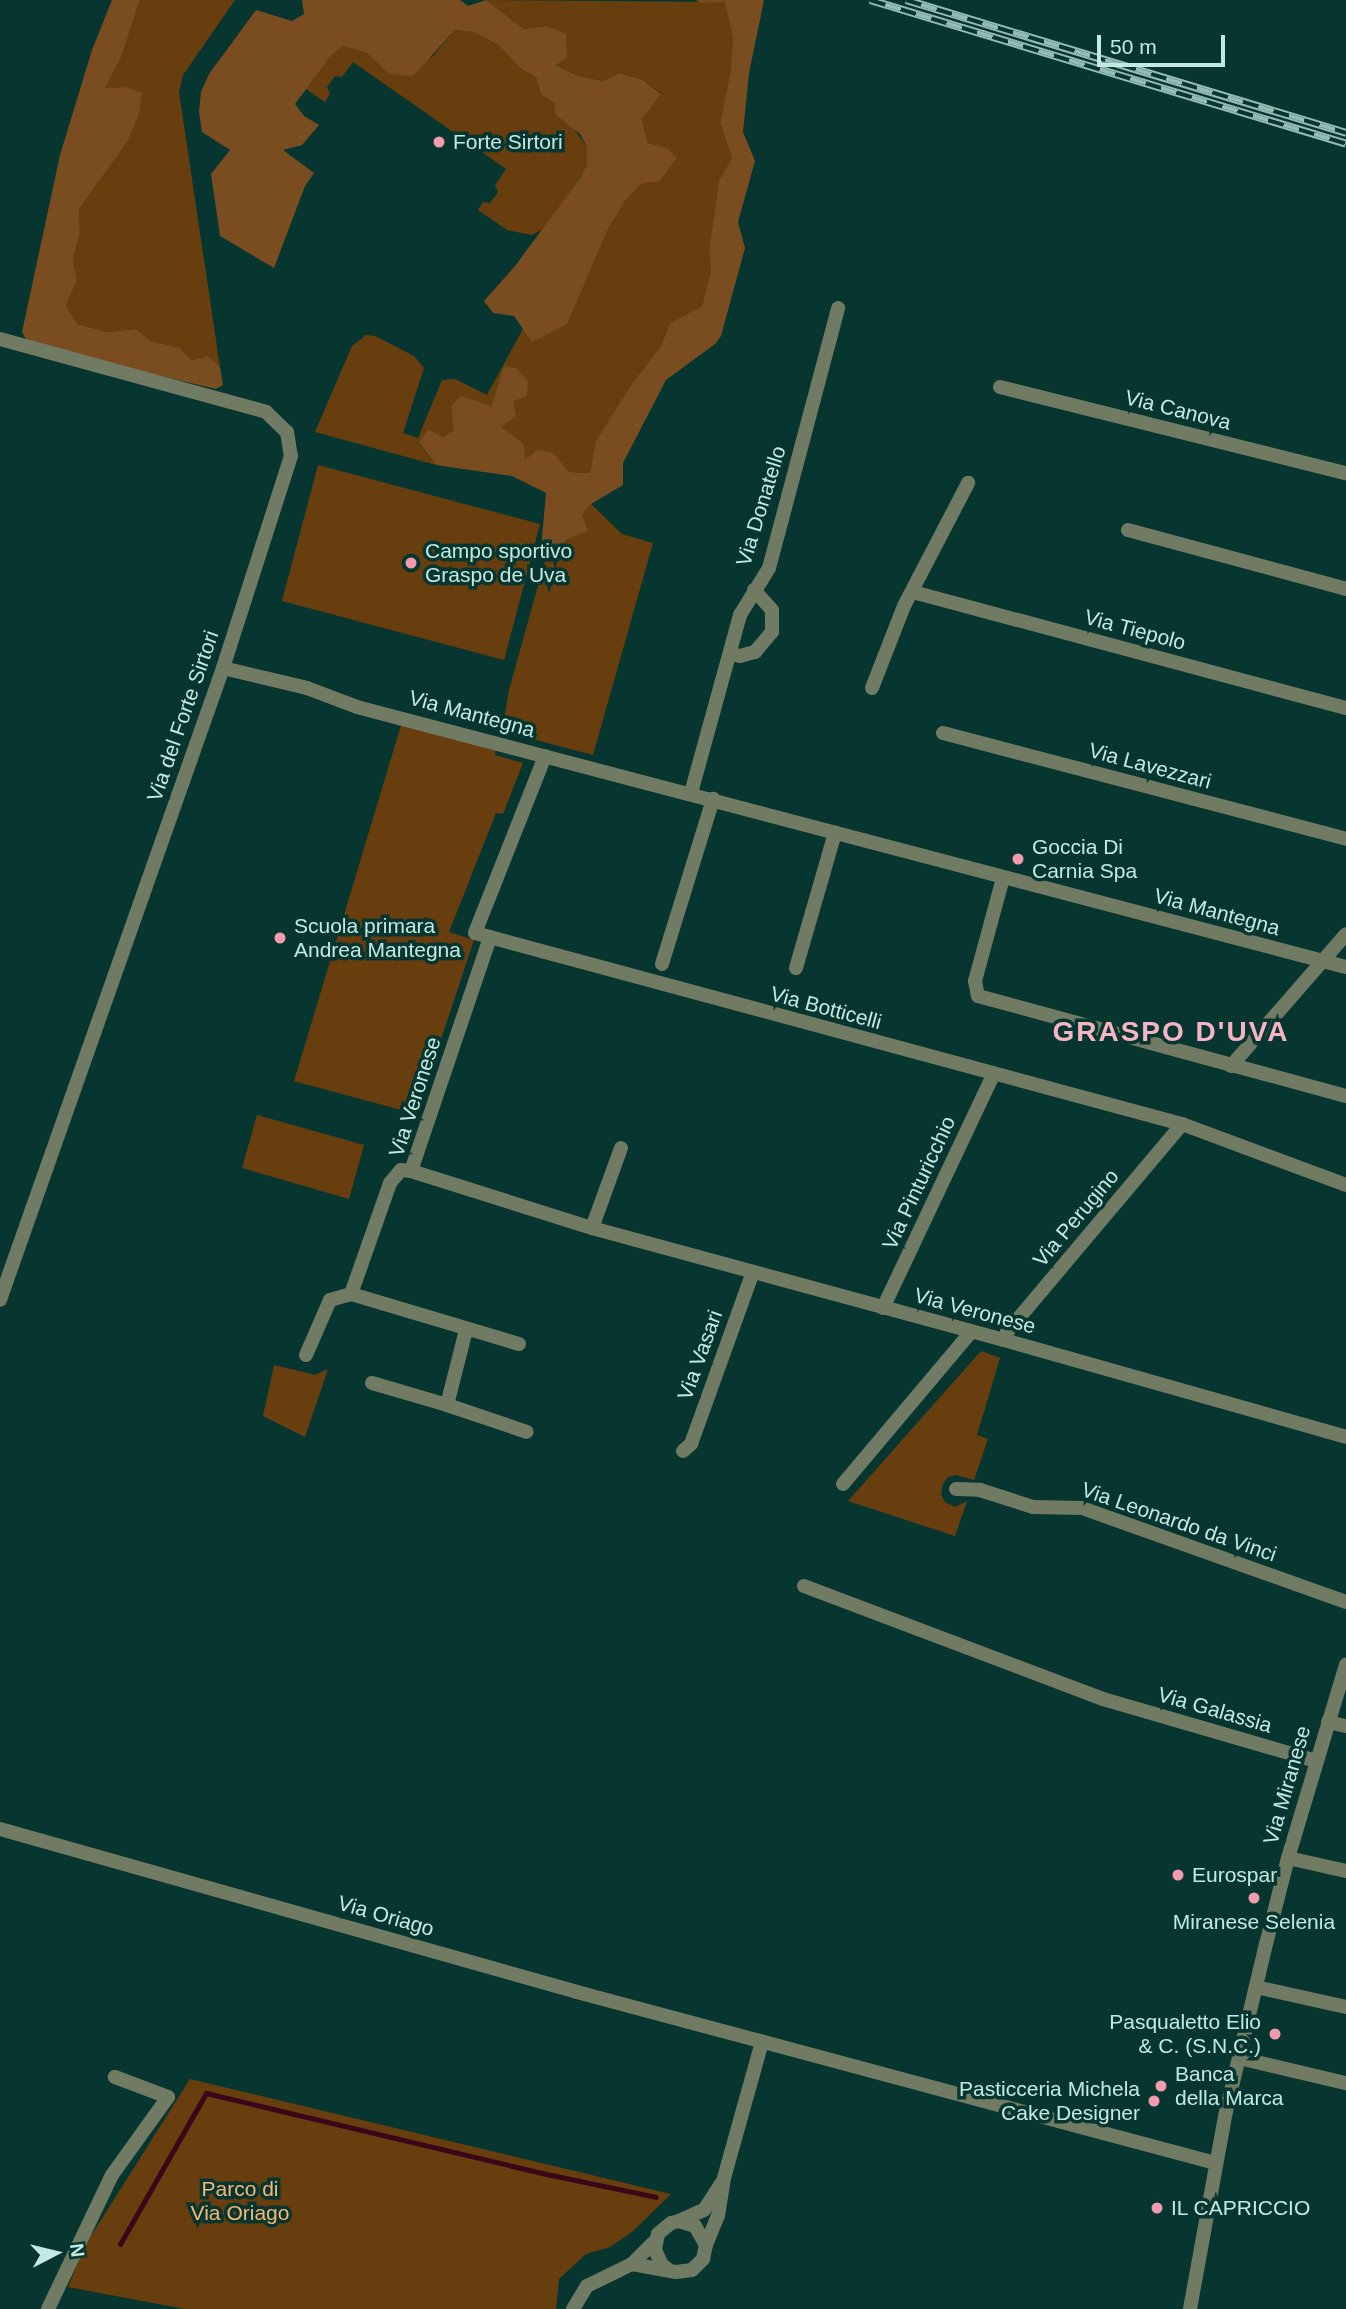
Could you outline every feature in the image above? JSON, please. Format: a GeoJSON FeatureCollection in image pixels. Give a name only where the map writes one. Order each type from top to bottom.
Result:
{"type":"FeatureCollection","features":[{"type":"Feature","properties":{"kind":"street","name":"Via Donatello"},"geometry":{"type":"LineString","coordinates":[[691,793],[740,615],[769,568],[838,308]]}},
{"type":"Feature","properties":{"kind":"street","name":"Via del Forte Sirtori"},"geometry":{"type":"LineString","coordinates":[[0,339],[271,415],[282,425],[289,440],[290,464],[223,668],[0,1300]]}},
{"type":"Feature","properties":{"kind":"street","name":"Via Canova"},"geometry":{"type":"LineString","coordinates":[[1000,387],[1346,473]]}},
{"type":"Feature","properties":{"kind":"street"},"geometry":{"type":"LineString","coordinates":[[872,688],[904,606],[968,483]]}},
{"type":"Feature","properties":{"kind":"street"},"geometry":{"type":"LineString","coordinates":[[1128,530],[1346,589]]}},
{"type":"Feature","properties":{"kind":"street"},"geometry":{"type":"LineString","coordinates":[[730,654],[740,656],[755,652],[772,632],[772,610],[754,590]]}},
{"type":"Feature","properties":{"kind":"street","name":"Via Tiepolo"},"geometry":{"type":"LineString","coordinates":[[913,592],[1346,708]]}},
{"type":"Feature","properties":{"kind":"street","name":"Via Mantegna"},"geometry":{"type":"LineString","coordinates":[[223,668],[307,688],[340,702],[1346,967]]}},
{"type":"Feature","properties":{"kind":"street","name":"Via Lavezzari"},"geometry":{"type":"LineString","coordinates":[[943,733],[1346,839]]}},
{"type":"Feature","properties":{"kind":"street"},"geometry":{"type":"LineString","coordinates":[[490,937],[475,933],[545,755]]}},
{"type":"Feature","properties":{"kind":"street"},"geometry":{"type":"LineString","coordinates":[[662,964],[713,799]]}},
{"type":"Feature","properties":{"kind":"street"},"geometry":{"type":"LineString","coordinates":[[796,968],[835,833]]}},
{"type":"Feature","properties":{"kind":"street"},"geometry":{"type":"LineString","coordinates":[[1003,878],[975,981],[978,996],[1346,1096]]}},
{"type":"Feature","properties":{"kind":"street"},"geometry":{"type":"LineString","coordinates":[[1231,1066],[1346,934]]}},
{"type":"Feature","properties":{"kind":"street","name":"Via Botticelli"},"geometry":{"type":"LineString","coordinates":[[490,937],[1182,1124],[1346,1185]]}},
{"type":"Feature","properties":{"kind":"street","name":"Via Veronese"},"geometry":{"type":"LineString","coordinates":[[490,937],[411,1171],[592,1228],[1004,1340],[1346,1437]]}},
{"type":"Feature","properties":{"kind":"street","name":"Via Pinturicchio"},"geometry":{"type":"LineString","coordinates":[[883,1308],[993,1075]]}},
{"type":"Feature","properties":{"kind":"street","name":"Via Perugino"},"geometry":{"type":"LineString","coordinates":[[1004,1340],[1006,1332],[1182,1124]]}},
{"type":"Feature","properties":{"kind":"street"},"geometry":{"type":"LineString","coordinates":[[592,1228],[621,1148]]}},
{"type":"Feature","properties":{"kind":"street"},"geometry":{"type":"LineString","coordinates":[[351,1294],[390,1183],[401,1170],[411,1171]]}},
{"type":"Feature","properties":{"kind":"street","name":"Via Vasari"},"geometry":{"type":"LineString","coordinates":[[683,1451],[691,1444],[754,1272]]}},
{"type":"Feature","properties":{"kind":"street"},"geometry":{"type":"LineString","coordinates":[[306,1354],[330,1300],[351,1294],[519,1344]]}},
{"type":"Feature","properties":{"kind":"street"},"geometry":{"type":"LineString","coordinates":[[447,1405],[466,1330]]}},
{"type":"Feature","properties":{"kind":"street"},"geometry":{"type":"LineString","coordinates":[[843,1485],[971,1332]]}},
{"type":"Feature","properties":{"kind":"street"},"geometry":{"type":"LineString","coordinates":[[372,1383],[527,1432]]}},
{"type":"Feature","properties":{"kind":"street","name":"Via Leonardo da Vinci"},"geometry":{"type":"LineString","coordinates":[[956,1489],[980,1490],[1033,1507],[1082,1508],[1346,1602]]}},
{"type":"Feature","properties":{"kind":"street","name":"Via Galassia"},"geometry":{"type":"LineString","coordinates":[[804,1586],[1102,1699],[1316,1761]]}},
{"type":"Feature","properties":{"kind":"street","name":"Via Miranese"},"geometry":{"type":"LineString","coordinates":[[1190,2309],[1215,2163],[1256,1987],[1288,1858],[1346,1665]]}},
{"type":"Feature","properties":{"kind":"street"},"geometry":{"type":"LineString","coordinates":[[1328,1722],[1346,1726]]}},
{"type":"Feature","properties":{"kind":"street","name":"Via Oriago"},"geometry":{"type":"LineString","coordinates":[[0,1829],[762,2042],[1215,2163]]}},
{"type":"Feature","properties":{"kind":"street"},"geometry":{"type":"LineString","coordinates":[[1288,1858],[1346,1871]]}},
{"type":"Feature","properties":{"kind":"street"},"geometry":{"type":"LineString","coordinates":[[1256,1987],[1346,2007]]}},
{"type":"Feature","properties":{"kind":"street"},"geometry":{"type":"LineString","coordinates":[[632,2264],[676,2272],[692,2270],[703,2259],[718,2216],[724,2178],[762,2042]]}},
{"type":"Feature","properties":{"kind":"street"},"geometry":{"type":"LineString","coordinates":[[1239,2058],[1346,2083]]}},
{"type":"Feature","properties":{"kind":"street"},"geometry":{"type":"LineString","coordinates":[[48,2309],[112,2175],[168,2097],[116,2077]]}},
{"type":"Feature","properties":{"kind":"street"},"geometry":{"type":"LineString","coordinates":[[573,2309],[587,2286],[632,2264],[656,2240],[664,2227],[704,2210],[724,2178]]}},
{"type":"Feature","properties":{"kind":"street"},"geometry":{"type":"LineString","coordinates":[[679,2221],[695,2226],[706,2245]]}},
{"type":"Feature","properties":{"kind":"street"},"geometry":{"type":"LineString","coordinates":[[656,2240],[657,2258],[669,2270]]}},
{"type":"Feature","properties":{"kind":"green space"},"geometry":{"type":"Polygon","coordinates":[[[140,0],[235,0],[183,75],[179,92],[220,367],[208,356],[192,360],[180,348],[151,341],[136,329],[107,332],[77,324],[66,305],[77,281],[73,259],[80,234],[79,209],[128,141],[139,114],[124,87],[104,89],[121,58],[140,0]]]}},
{"type":"Feature","properties":{"kind":"green space"},"geometry":{"type":"Polygon","coordinates":[[[486,0],[726,2],[733,38],[730,74],[720,123],[732,158],[719,180],[709,250],[711,270],[702,306],[670,323],[661,346],[633,382],[595,442],[590,473],[569,472],[554,453],[525,461],[500,427],[513,401],[516,368],[504,366],[491,406],[451,406],[455,430],[443,437],[428,429],[419,444],[436,465],[315,432],[352,346],[366,335],[375,336],[414,356],[424,368],[403,433],[418,438],[442,380],[455,379],[487,395],[524,327],[607,231],[625,201],[667,148],[648,143],[642,119],[661,93],[643,80],[619,73],[603,81],[578,76],[555,64],[546,26],[524,29],[486,0]]]}},
{"type":"Feature","properties":{"kind":"green space"},"geometry":{"type":"Polygon","coordinates":[[[455,30],[473,32],[498,45],[521,69],[536,77],[541,95],[555,103],[587,147],[587,164],[581,177],[543,229],[532,235],[507,230],[478,210],[483,202],[490,203],[498,192],[495,185],[506,169],[353,62],[342,77],[335,76],[327,87],[330,94],[325,102],[306,89],[330,57],[343,46],[367,53],[389,74],[432,57],[455,30]]]}},
{"type":"Feature","properties":{"kind":"green space","name":"Campo sportivo Graspo de Uva"},"geometry":{"type":"Polygon","coordinates":[[[318,465],[540,524],[504,660],[282,601],[318,465]]]}},
{"type":"Feature","properties":{"kind":"green space"},"geometry":{"type":"Polygon","coordinates":[[[591,504],[622,534],[653,543],[593,755],[502,731],[509,690],[557,517],[591,504]]]}},
{"type":"Feature","properties":{"kind":"green space"},"geometry":{"type":"Polygon","coordinates":[[[402,722],[496,746],[495,755],[523,763],[503,814],[496,813],[449,932],[474,940],[416,1114],[294,1081],[402,722]]]}},
{"type":"Feature","properties":{"kind":"green space"},"geometry":{"type":"Polygon","coordinates":[[[257,1115],[364,1145],[349,1199],[242,1168],[257,1115]]]}},
{"type":"Feature","properties":{"kind":"green space"},"geometry":{"type":"Polygon","coordinates":[[[981,1351],[1000,1358],[977,1435],[988,1439],[974,1480],[956,1475],[948,1477],[943,1484],[941,1494],[945,1502],[955,1507],[967,1501],[955,1536],[848,1501],[981,1351]]]}},
{"type":"Feature","properties":{"kind":"green space"},"geometry":{"type":"Polygon","coordinates":[[[274,1365],[315,1375],[328,1369],[305,1437],[263,1416],[274,1365]]]}},
{"type":"Feature","properties":{"kind":"green space","name":"Parco di Via Oriago"},"geometry":{"type":"Polygon","coordinates":[[[190,2079],[671,2194],[632,2232],[610,2247],[586,2254],[559,2279],[556,2309],[185,2309],[68,2287],[84,2247],[190,2079]]]}},
{"type":"Feature","properties":{"kind":"shaded area"},"geometry":{"type":"Polygon","coordinates":[[[112,0],[140,0],[121,58],[105,88],[124,87],[142,93],[139,114],[128,141],[79,209],[80,234],[73,259],[77,281],[66,305],[77,324],[107,332],[136,329],[151,341],[180,348],[192,360],[208,356],[220,367],[223,385],[216,389],[29,345],[22,332],[60,155],[92,50],[112,0]]]}},
{"type":"Feature","properties":{"kind":"shaded area"},"geometry":{"type":"Polygon","coordinates":[[[302,0],[460,0],[468,6],[486,0],[524,29],[546,26],[566,34],[567,58],[556,65],[578,76],[603,81],[619,73],[643,80],[661,94],[642,119],[648,143],[667,148],[677,158],[659,182],[642,183],[625,201],[607,231],[567,324],[532,342],[514,316],[493,313],[484,301],[515,266],[581,177],[587,164],[587,147],[580,134],[555,114],[555,103],[541,95],[536,77],[521,69],[498,45],[473,32],[455,30],[413,76],[389,74],[367,53],[343,46],[330,57],[295,104],[304,116],[319,125],[302,145],[283,150],[314,173],[305,186],[274,268],[220,236],[211,174],[230,150],[202,132],[199,112],[201,92],[209,74],[256,10],[292,21],[304,14],[302,0]]]}},
{"type":"Feature","properties":{"kind":"shaded area"},"geometry":{"type":"Polygon","coordinates":[[[695,0],[764,0],[749,73],[743,132],[755,161],[738,222],[745,248],[721,336],[715,344],[666,380],[623,463],[623,485],[591,504],[582,515],[588,531],[566,540],[556,561],[541,549],[546,493],[512,476],[436,465],[419,443],[428,429],[443,437],[454,430],[451,406],[461,396],[491,406],[504,366],[516,368],[528,381],[527,396],[513,401],[516,416],[501,427],[524,444],[525,460],[538,450],[554,453],[569,472],[590,473],[595,442],[633,382],[661,346],[670,323],[702,306],[711,270],[709,250],[719,180],[732,158],[720,123],[730,74],[733,38],[725,2],[702,3],[695,0]]]}},
{"type":"Feature","properties":{"kind":"waterway"},"geometry":{"type":"LineString","coordinates":[[120,2244],[206,2093],[551,2175],[656,2197]]}},
{"type":"Feature","properties":{"kind":"railway"},"geometry":{"type":"LineString","coordinates":[[870,0],[1346,144]]}},
{"type":"Feature","properties":{"kind":"railway"},"geometry":{"type":"LineString","coordinates":[[906,0],[1346,133]]}},
{"type":"Feature","properties":{"kind":"place","name":"Forte Sirtori"},"geometry":{"type":"Point","coordinates":[439,142]}},
{"type":"Feature","properties":{"kind":"place","name":"Campo sportivo Graspo de Uva"},"geometry":{"type":"Point","coordinates":[411,563]}},
{"type":"Feature","properties":{"kind":"place","name":"Goccia Di Carnia Spa"},"geometry":{"type":"Point","coordinates":[1018,859]}},
{"type":"Feature","properties":{"kind":"place","name":"Scuola primara Andrea Mantegna"},"geometry":{"type":"Point","coordinates":[280,938]}},
{"type":"Feature","properties":{"kind":"place","name":"Eurospar"},"geometry":{"type":"Point","coordinates":[1178,1875]}},
{"type":"Feature","properties":{"kind":"place","name":"Miranese Selenia"},"geometry":{"type":"Point","coordinates":[1254,1898]}},
{"type":"Feature","properties":{"kind":"place","name":"Pasqualetto Elio & C. (S.N.C.)"},"geometry":{"type":"Point","coordinates":[1275,2034]}},
{"type":"Feature","properties":{"kind":"place","name":"Banca della Marca"},"geometry":{"type":"Point","coordinates":[1161,2086]}},
{"type":"Feature","properties":{"kind":"place","name":"Pasticceria Michela Cake Designer"},"geometry":{"type":"Point","coordinates":[1154,2101]}},
{"type":"Feature","properties":{"kind":"place","name":"IL CAPRICCIO"},"geometry":{"type":"Point","coordinates":[1157,2208]}},
{"type":"Feature","properties":{"kind":"district","name":"GRASPO D'UVA"},"geometry":{"type":"Point","coordinates":[1171,1032]}}]}
